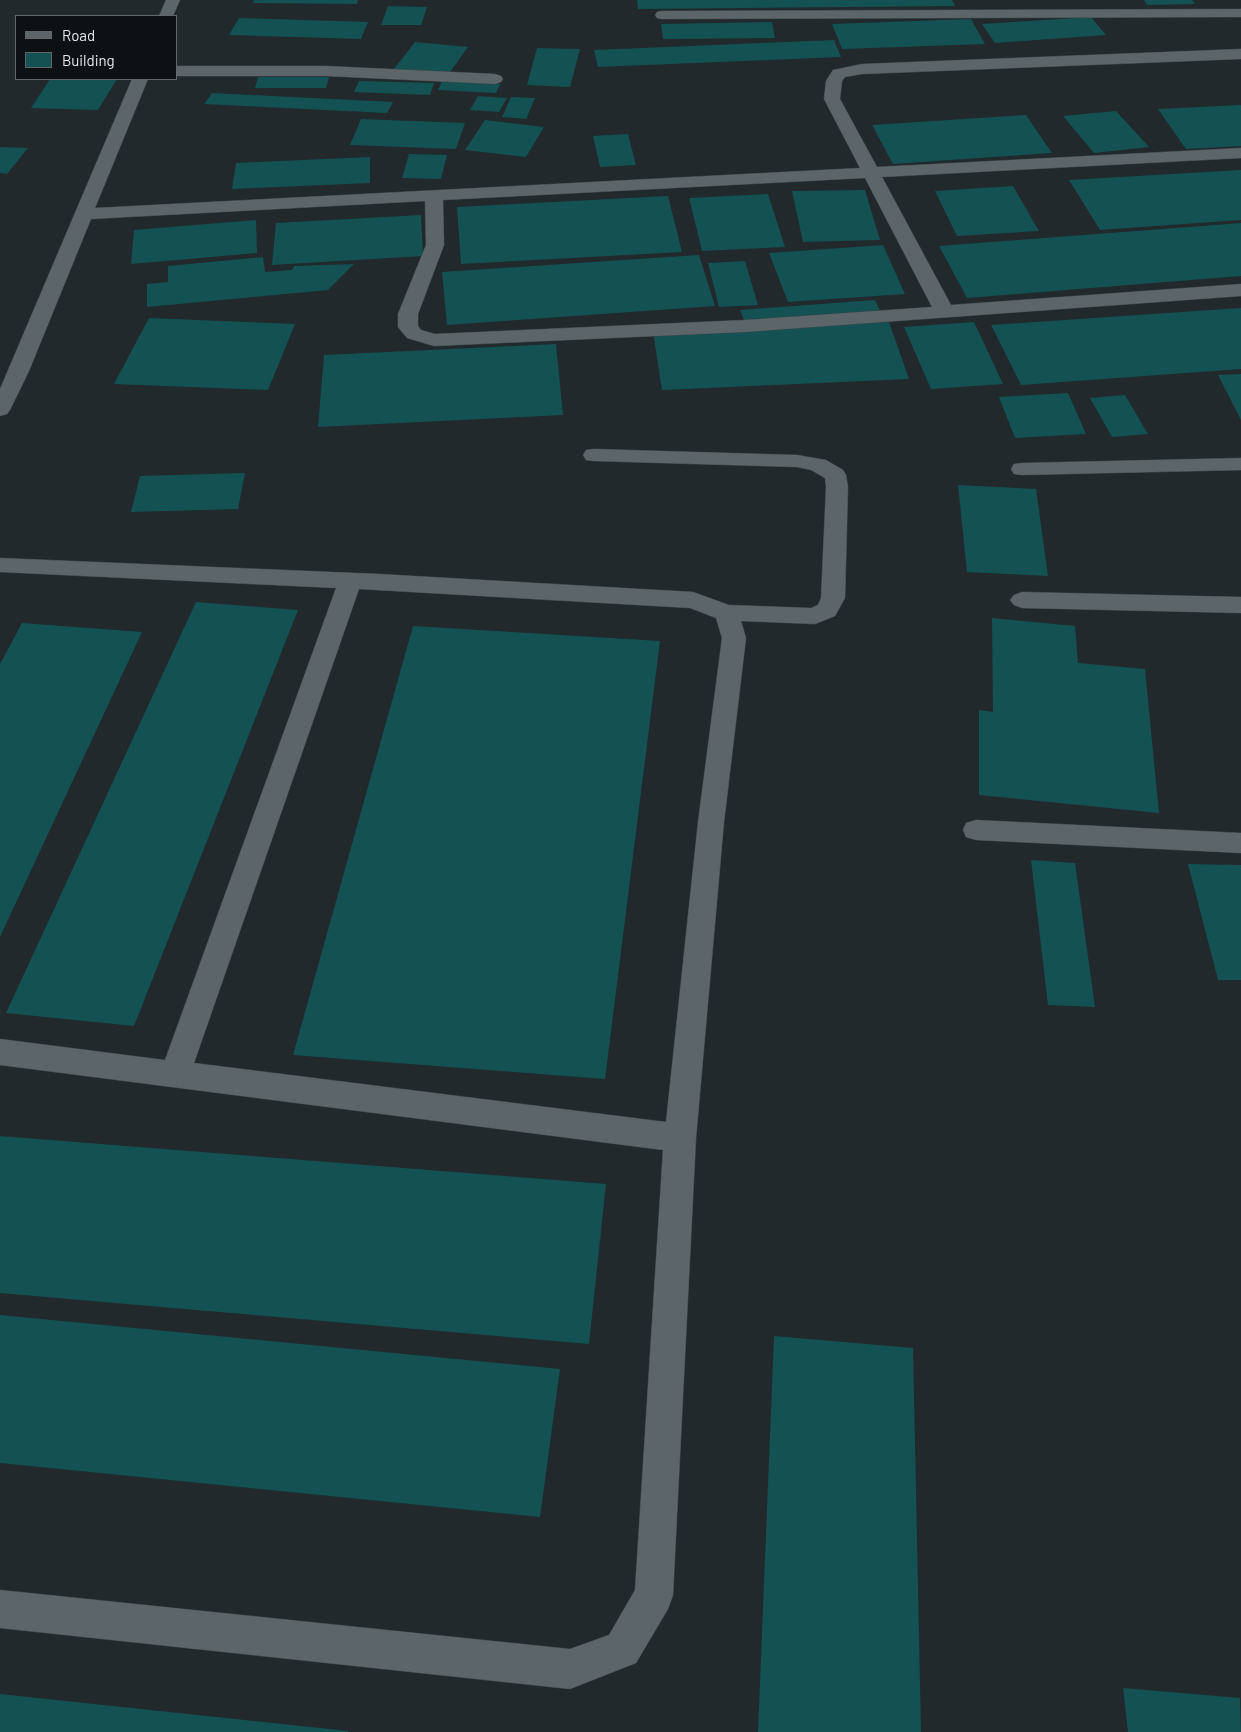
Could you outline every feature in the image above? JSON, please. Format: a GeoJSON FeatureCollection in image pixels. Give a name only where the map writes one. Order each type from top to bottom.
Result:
{"type":"FeatureCollection","features":[{"type":"Feature","properties":{"kind":"street"},"geometry":{"type":"LineString","coordinates":[[166,15],[173,0]]}},
{"type":"Feature","properties":{"kind":"street"},"geometry":{"type":"LineString","coordinates":[[662,16],[1241,13]]}},
{"type":"Feature","properties":{"kind":"street"},"geometry":{"type":"LineString","coordinates":[[944,311],[832,99],[834,81],[839,74],[846,71],[1241,54]]}},
{"type":"Feature","properties":{"kind":"street"},"geometry":{"type":"LineString","coordinates":[[178,71],[326,71],[495,79]]}},
{"type":"Feature","properties":{"kind":"street"},"geometry":{"type":"LineString","coordinates":[[0,410],[9,371],[84,214],[140,80]]}},
{"type":"Feature","properties":{"kind":"street"},"geometry":{"type":"LineString","coordinates":[[84,214],[1241,153]]}},
{"type":"Feature","properties":{"kind":"street"},"geometry":{"type":"LineString","coordinates":[[434,196],[435,245],[408,314],[408,327],[414,334],[434,340],[745,326],[1241,290]]}},
{"type":"Feature","properties":{"kind":"street"},"geometry":{"type":"LineString","coordinates":[[0,565],[350,581],[692,600],[726,613],[815,616],[827,610],[833,598],[837,487],[835,475],[818,465],[796,461],[594,455]]}},
{"type":"Feature","properties":{"kind":"street"},"geometry":{"type":"LineString","coordinates":[[1022,469],[1241,464]]}},
{"type":"Feature","properties":{"kind":"street"},"geometry":{"type":"LineString","coordinates":[[175,1074],[350,581]]}},
{"type":"Feature","properties":{"kind":"street"},"geometry":{"type":"LineString","coordinates":[[1022,600],[1241,605]]}},
{"type":"Feature","properties":{"kind":"street"},"geometry":{"type":"LineString","coordinates":[[0,1609],[570,1669],[622,1649],[654,1595],[680,1138],[711,822],[734,638],[726,613]]}},
{"type":"Feature","properties":{"kind":"street"},"geometry":{"type":"LineString","coordinates":[[976,830],[1241,843]]}},
{"type":"Feature","properties":{"kind":"street"},"geometry":{"type":"LineString","coordinates":[[0,1052],[680,1138]]}},
{"type":"Feature","properties":{"kind":"building"},"geometry":{"type":"Polygon","coordinates":[[[254,0],[358,0],[357,4],[253,3],[254,0]]]}},
{"type":"Feature","properties":{"kind":"building"},"geometry":{"type":"Polygon","coordinates":[[[637,0],[952,0],[955,6],[638,9],[637,0]]]}},
{"type":"Feature","properties":{"kind":"building"},"geometry":{"type":"Polygon","coordinates":[[[1144,0],[1192,0],[1195,4],[1147,5],[1144,0]]]}},
{"type":"Feature","properties":{"kind":"building"},"geometry":{"type":"Polygon","coordinates":[[[388,6],[427,7],[421,25],[381,25],[388,6]]]}},
{"type":"Feature","properties":{"kind":"building"},"geometry":{"type":"Polygon","coordinates":[[[1091,17],[1106,35],[995,43],[982,24],[1091,17]]]}},
{"type":"Feature","properties":{"kind":"building"},"geometry":{"type":"Polygon","coordinates":[[[239,18],[368,22],[361,39],[229,35],[239,18]]]}},
{"type":"Feature","properties":{"kind":"building"},"geometry":{"type":"Polygon","coordinates":[[[971,19],[985,44],[842,49],[832,24],[971,19]]]}},
{"type":"Feature","properties":{"kind":"building"},"geometry":{"type":"Polygon","coordinates":[[[772,22],[775,38],[663,39],[661,24],[772,22]]]}},
{"type":"Feature","properties":{"kind":"building"},"geometry":{"type":"Polygon","coordinates":[[[834,40],[841,57],[598,67],[594,50],[834,40]]]}},
{"type":"Feature","properties":{"kind":"building"},"geometry":{"type":"Polygon","coordinates":[[[415,42],[468,47],[448,75],[394,69],[415,42]]]}},
{"type":"Feature","properties":{"kind":"building"},"geometry":{"type":"Polygon","coordinates":[[[537,48],[580,49],[570,87],[527,85],[537,48]]]}},
{"type":"Feature","properties":{"kind":"building"},"geometry":{"type":"Polygon","coordinates":[[[258,77],[329,77],[326,88],[255,88],[258,77]]]}},
{"type":"Feature","properties":{"kind":"building"},"geometry":{"type":"Polygon","coordinates":[[[49,80],[116,80],[98,110],[31,108],[49,80]]]}},
{"type":"Feature","properties":{"kind":"building"},"geometry":{"type":"Polygon","coordinates":[[[359,81],[434,83],[430,95],[354,92],[359,81]]]}},
{"type":"Feature","properties":{"kind":"building"},"geometry":{"type":"Polygon","coordinates":[[[442,81],[500,84],[496,93],[438,90],[442,81]]]}},
{"type":"Feature","properties":{"kind":"building"},"geometry":{"type":"Polygon","coordinates":[[[212,93],[393,102],[387,113],[204,104],[212,93]]]}},
{"type":"Feature","properties":{"kind":"building"},"geometry":{"type":"Polygon","coordinates":[[[478,96],[507,98],[499,112],[470,110],[478,96]]]}},
{"type":"Feature","properties":{"kind":"building"},"geometry":{"type":"Polygon","coordinates":[[[511,97],[535,98],[526,119],[502,117],[511,97]]]}},
{"type":"Feature","properties":{"kind":"building"},"geometry":{"type":"Polygon","coordinates":[[[1241,105],[1241,146],[1186,149],[1158,109],[1241,105]]]}},
{"type":"Feature","properties":{"kind":"building"},"geometry":{"type":"Polygon","coordinates":[[[1116,111],[1149,147],[1094,153],[1063,116],[1116,111]]]}},
{"type":"Feature","properties":{"kind":"building"},"geometry":{"type":"Polygon","coordinates":[[[1026,115],[1052,153],[893,164],[872,125],[1026,115]]]}},
{"type":"Feature","properties":{"kind":"building"},"geometry":{"type":"Polygon","coordinates":[[[361,119],[465,123],[456,149],[350,145],[361,119]]]}},
{"type":"Feature","properties":{"kind":"building"},"geometry":{"type":"Polygon","coordinates":[[[485,120],[544,127],[526,157],[465,150],[485,120]]]}},
{"type":"Feature","properties":{"kind":"building"},"geometry":{"type":"Polygon","coordinates":[[[628,134],[636,165],[600,167],[593,136],[628,134]]]}},
{"type":"Feature","properties":{"kind":"building"},"geometry":{"type":"Polygon","coordinates":[[[0,147],[28,148],[7,174],[0,173],[0,147]]]}},
{"type":"Feature","properties":{"kind":"building"},"geometry":{"type":"Polygon","coordinates":[[[409,154],[447,155],[441,179],[402,178],[409,154]]]}},
{"type":"Feature","properties":{"kind":"building"},"geometry":{"type":"Polygon","coordinates":[[[370,157],[370,183],[232,189],[236,163],[370,157]]]}},
{"type":"Feature","properties":{"kind":"building"},"geometry":{"type":"Polygon","coordinates":[[[1241,170],[1241,220],[1100,230],[1069,180],[1241,170]]]}},
{"type":"Feature","properties":{"kind":"building"},"geometry":{"type":"Polygon","coordinates":[[[1013,186],[1039,231],[957,236],[935,191],[1013,186]]]}},
{"type":"Feature","properties":{"kind":"building"},"geometry":{"type":"Polygon","coordinates":[[[865,190],[880,240],[803,242],[792,191],[865,190]]]}},
{"type":"Feature","properties":{"kind":"building"},"geometry":{"type":"Polygon","coordinates":[[[768,194],[785,247],[702,251],[689,198],[768,194]]]}},
{"type":"Feature","properties":{"kind":"building"},"geometry":{"type":"Polygon","coordinates":[[[668,196],[682,252],[461,264],[457,207],[668,196]]]}},
{"type":"Feature","properties":{"kind":"building"},"geometry":{"type":"Polygon","coordinates":[[[421,215],[423,256],[272,265],[276,223],[421,215]]]}},
{"type":"Feature","properties":{"kind":"building"},"geometry":{"type":"Polygon","coordinates":[[[256,220],[257,253],[131,264],[134,230],[256,220]]]}},
{"type":"Feature","properties":{"kind":"building"},"geometry":{"type":"Polygon","coordinates":[[[1241,223],[1241,276],[967,298],[939,246],[1241,223]]]}},
{"type":"Feature","properties":{"kind":"building"},"geometry":{"type":"Polygon","coordinates":[[[883,245],[905,294],[788,302],[769,253],[883,245]]]}},
{"type":"Feature","properties":{"kind":"building"},"geometry":{"type":"Polygon","coordinates":[[[699,255],[715,306],[447,325],[442,272],[699,255]]]}},
{"type":"Feature","properties":{"kind":"building"},"geometry":{"type":"Polygon","coordinates":[[[263,257],[265,272],[292,270],[294,266],[354,264],[328,290],[147,307],[147,284],[168,282],[168,266],[263,257]]]}},
{"type":"Feature","properties":{"kind":"building"},"geometry":{"type":"Polygon","coordinates":[[[745,261],[758,305],[719,307],[708,263],[745,261]]]}},
{"type":"Feature","properties":{"kind":"building"},"geometry":{"type":"Polygon","coordinates":[[[875,300],[882,315],[746,325],[740,310],[875,300]]]}},
{"type":"Feature","properties":{"kind":"building"},"geometry":{"type":"Polygon","coordinates":[[[1241,308],[1241,369],[1021,385],[991,325],[1241,308]]]}},
{"type":"Feature","properties":{"kind":"building"},"geometry":{"type":"Polygon","coordinates":[[[149,318],[295,324],[268,390],[114,384],[149,318]]]}},
{"type":"Feature","properties":{"kind":"building"},"geometry":{"type":"Polygon","coordinates":[[[889,322],[909,379],[662,390],[653,332],[889,322]]]}},
{"type":"Feature","properties":{"kind":"building"},"geometry":{"type":"Polygon","coordinates":[[[974,322],[1003,384],[931,389],[904,327],[974,322]]]}},
{"type":"Feature","properties":{"kind":"building"},"geometry":{"type":"Polygon","coordinates":[[[556,344],[563,415],[318,427],[324,355],[556,344]]]}},
{"type":"Feature","properties":{"kind":"building"},"geometry":{"type":"Polygon","coordinates":[[[1241,374],[1241,420],[1218,375],[1241,374]]]}},
{"type":"Feature","properties":{"kind":"building"},"geometry":{"type":"Polygon","coordinates":[[[1068,393],[1086,434],[1015,438],[999,397],[1068,393]]]}},
{"type":"Feature","properties":{"kind":"building"},"geometry":{"type":"Polygon","coordinates":[[[1125,395],[1148,434],[1112,437],[1090,398],[1125,395]]]}},
{"type":"Feature","properties":{"kind":"building"},"geometry":{"type":"Polygon","coordinates":[[[245,473],[238,509],[131,512],[140,476],[245,473]]]}},
{"type":"Feature","properties":{"kind":"building"},"geometry":{"type":"Polygon","coordinates":[[[958,485],[1036,489],[1048,576],[967,572],[958,485]]]}},
{"type":"Feature","properties":{"kind":"building"},"geometry":{"type":"Polygon","coordinates":[[[196,602],[298,610],[134,1026],[6,1013],[196,602]]]}},
{"type":"Feature","properties":{"kind":"building"},"geometry":{"type":"Polygon","coordinates":[[[992,618],[1075,626],[1078,663],[1145,669],[1159,813],[979,795],[979,710],[993,712],[992,618]]]}},
{"type":"Feature","properties":{"kind":"building"},"geometry":{"type":"Polygon","coordinates":[[[22,623],[142,632],[0,937],[0,664],[22,623]]]}},
{"type":"Feature","properties":{"kind":"building"},"geometry":{"type":"Polygon","coordinates":[[[413,626],[660,641],[605,1079],[293,1055],[413,626]]]}},
{"type":"Feature","properties":{"kind":"building"},"geometry":{"type":"Polygon","coordinates":[[[1031,860],[1075,863],[1095,1007],[1048,1005],[1031,860]]]}},
{"type":"Feature","properties":{"kind":"building"},"geometry":{"type":"Polygon","coordinates":[[[1188,864],[1241,865],[1241,980],[1218,980],[1188,864]]]}},
{"type":"Feature","properties":{"kind":"building"},"geometry":{"type":"Polygon","coordinates":[[[0,1136],[606,1184],[589,1344],[0,1293],[0,1136]]]}},
{"type":"Feature","properties":{"kind":"building"},"geometry":{"type":"Polygon","coordinates":[[[0,1315],[560,1369],[540,1517],[0,1463],[0,1315]]]}},
{"type":"Feature","properties":{"kind":"building"},"geometry":{"type":"Polygon","coordinates":[[[774,1336],[913,1348],[921,1732],[758,1732],[774,1336]]]}},
{"type":"Feature","properties":{"kind":"building"},"geometry":{"type":"Polygon","coordinates":[[[1123,1688],[1240,1698],[1241,1732],[1128,1732],[1123,1688]]]}},
{"type":"Feature","properties":{"kind":"building"},"geometry":{"type":"Polygon","coordinates":[[[0,1694],[348,1731],[348,1732],[0,1732],[0,1694]]]}}]}
